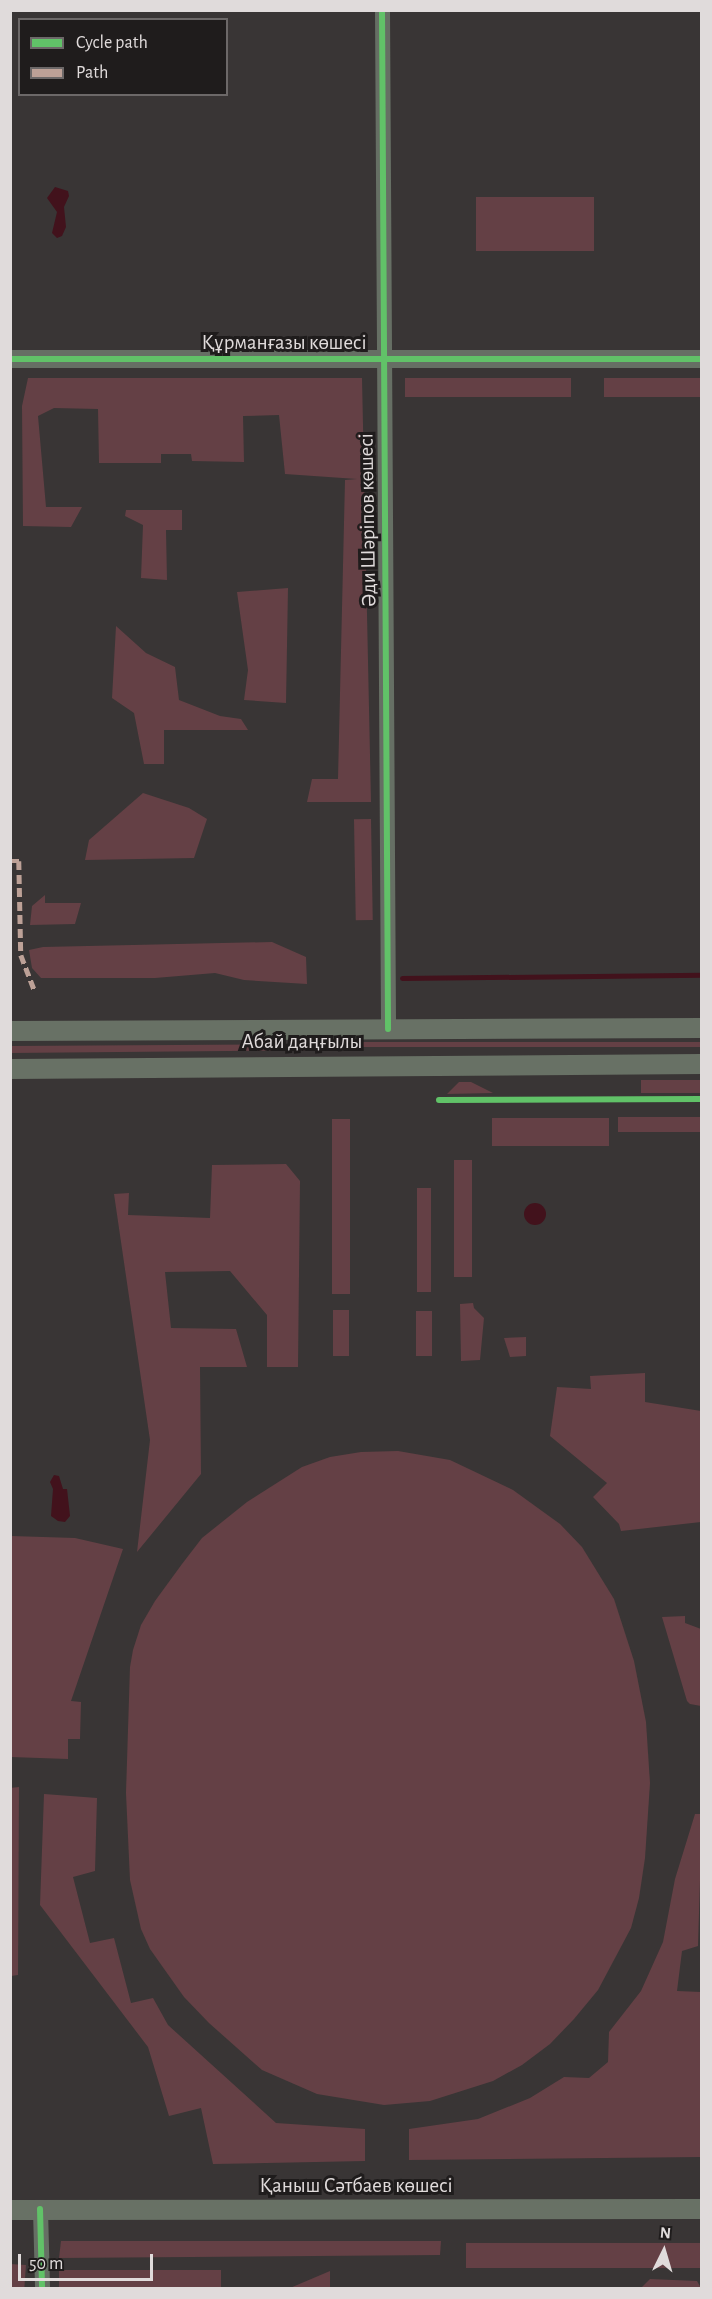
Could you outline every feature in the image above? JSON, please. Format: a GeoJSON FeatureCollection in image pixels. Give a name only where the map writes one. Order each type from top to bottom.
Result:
{"type":"FeatureCollection","features":[{"type":"Feature","properties":{"kind":"main road","name":"Абай даңғылы"},"geometry":{"type":"LineString","coordinates":[[10,1031],[702,1028]]}},
{"type":"Feature","properties":{"kind":"main road","name":"Абай даңғылы"},"geometry":{"type":"LineString","coordinates":[[10,1069],[702,1064]]}},
{"type":"Feature","properties":{"kind":"main road","name":"Қаныш Сәтбаев көшесі"},"geometry":{"type":"LineString","coordinates":[[10,2210],[702,2209]]}},
{"type":"Feature","properties":{"kind":"street","name":"Әди Шәріпов көшесі"},"geometry":{"type":"LineString","coordinates":[[382,10],[382,359],[388,1029]]}},
{"type":"Feature","properties":{"kind":"street","name":"Құрманғазы көшесі"},"geometry":{"type":"LineString","coordinates":[[10,359],[702,359]]}},
{"type":"Feature","properties":{"kind":"street"},"geometry":{"type":"LineString","coordinates":[[40,2209],[42,2289]]}},
{"type":"Feature","properties":{"kind":"shaded area"},"geometry":{"type":"Polygon","coordinates":[[[55,187],[68,191],[69,196],[64,207],[66,227],[62,236],[57,238],[52,233],[57,212],[47,198],[55,187]]]}},
{"type":"Feature","properties":{"kind":"shaded area"},"geometry":{"type":"Polygon","coordinates":[[[476,197],[594,197],[594,251],[476,251],[476,197]]]}},
{"type":"Feature","properties":{"kind":"shaded area"},"geometry":{"type":"Polygon","coordinates":[[[28,378],[362,378],[371,802],[307,802],[312,779],[338,779],[345,480],[357,479],[285,474],[279,415],[243,416],[244,462],[192,461],[191,454],[161,454],[161,463],[99,463],[98,409],[54,408],[38,416],[46,507],[82,507],[71,527],[23,526],[22,406],[28,378]]]}},
{"type":"Feature","properties":{"kind":"shaded area"},"geometry":{"type":"Polygon","coordinates":[[[405,378],[571,378],[571,397],[405,397],[405,378]]]}},
{"type":"Feature","properties":{"kind":"shaded area"},"geometry":{"type":"Polygon","coordinates":[[[604,378],[701,378],[701,397],[604,397],[604,378]]]}},
{"type":"Feature","properties":{"kind":"shaded area"},"geometry":{"type":"Polygon","coordinates":[[[126,510],[182,510],[182,530],[166,530],[167,580],[141,578],[143,525],[125,516],[126,510]]]}},
{"type":"Feature","properties":{"kind":"shaded area"},"geometry":{"type":"Polygon","coordinates":[[[288,588],[286,703],[244,700],[248,670],[237,592],[288,588]]]}},
{"type":"Feature","properties":{"kind":"shaded area"},"geometry":{"type":"Polygon","coordinates":[[[116,626],[146,653],[175,667],[179,700],[220,716],[241,719],[248,730],[164,730],[164,764],[144,764],[134,713],[112,698],[116,626]]]}},
{"type":"Feature","properties":{"kind":"shaded area"},"geometry":{"type":"Polygon","coordinates":[[[143,793],[189,808],[207,819],[194,858],[85,860],[89,840],[143,793]]]}},
{"type":"Feature","properties":{"kind":"shaded area"},"geometry":{"type":"Polygon","coordinates":[[[354,819],[371,819],[373,920],[356,920],[354,819]]]}},
{"type":"Feature","properties":{"kind":"shaded area"},"geometry":{"type":"Polygon","coordinates":[[[45,895],[45,903],[81,903],[75,924],[30,925],[32,906],[45,895]]]}},
{"type":"Feature","properties":{"kind":"shaded area"},"geometry":{"type":"Polygon","coordinates":[[[272,942],[306,957],[307,984],[244,980],[215,973],[155,978],[41,978],[32,968],[29,950],[43,947],[272,942]]]}},
{"type":"Feature","properties":{"kind":"shaded area"},"geometry":{"type":"Polygon","coordinates":[[[344,1042],[701,1042],[701,1047],[344,1047],[344,1042]]]}},
{"type":"Feature","properties":{"kind":"shaded area"},"geometry":{"type":"Polygon","coordinates":[[[330,1044],[330,1050],[10,1053],[11,1046],[330,1044]]]}},
{"type":"Feature","properties":{"kind":"shaded area"},"geometry":{"type":"Polygon","coordinates":[[[641,1080],[701,1080],[701,1093],[641,1093],[641,1080]]]}},
{"type":"Feature","properties":{"kind":"shaded area"},"geometry":{"type":"Polygon","coordinates":[[[459,1082],[471,1082],[493,1093],[447,1094],[459,1082]]]}},
{"type":"Feature","properties":{"kind":"shaded area"},"geometry":{"type":"Polygon","coordinates":[[[618,1117],[701,1117],[701,1132],[618,1132],[618,1117]]]}},
{"type":"Feature","properties":{"kind":"shaded area"},"geometry":{"type":"Polygon","coordinates":[[[492,1118],[609,1118],[609,1146],[492,1146],[492,1118]]]}},
{"type":"Feature","properties":{"kind":"shaded area"},"geometry":{"type":"Polygon","coordinates":[[[332,1119],[350,1119],[350,1294],[332,1294],[332,1119]]]}},
{"type":"Feature","properties":{"kind":"shaded area"},"geometry":{"type":"Polygon","coordinates":[[[454,1160],[472,1160],[472,1277],[454,1277],[454,1160]]]}},
{"type":"Feature","properties":{"kind":"shaded area"},"geometry":{"type":"Polygon","coordinates":[[[286,1164],[300,1181],[298,1367],[267,1367],[267,1315],[230,1271],[165,1272],[171,1328],[236,1329],[247,1367],[200,1367],[201,1474],[137,1552],[150,1440],[114,1194],[129,1193],[128,1215],[210,1218],[212,1165],[286,1164]]]}},
{"type":"Feature","properties":{"kind":"shaded area"},"geometry":{"type":"Polygon","coordinates":[[[417,1188],[431,1188],[431,1292],[417,1292],[417,1188]]]}},
{"type":"Feature","properties":{"kind":"shaded area"},"geometry":{"type":"Polygon","coordinates":[[[535,1203],[543,1206],[546,1214],[543,1222],[535,1225],[527,1222],[524,1214],[527,1206],[535,1203]]]}},
{"type":"Feature","properties":{"kind":"shaded area"},"geometry":{"type":"Polygon","coordinates":[[[473,1303],[474,1308],[484,1318],[480,1360],[461,1361],[460,1304],[473,1303]]]}},
{"type":"Feature","properties":{"kind":"shaded area"},"geometry":{"type":"Polygon","coordinates":[[[333,1310],[349,1310],[349,1356],[333,1356],[333,1310]]]}},
{"type":"Feature","properties":{"kind":"shaded area"},"geometry":{"type":"Polygon","coordinates":[[[416,1311],[432,1311],[432,1356],[416,1356],[416,1311]]]}},
{"type":"Feature","properties":{"kind":"shaded area"},"geometry":{"type":"Polygon","coordinates":[[[526,1337],[526,1356],[510,1357],[504,1338],[526,1337]]]}},
{"type":"Feature","properties":{"kind":"shaded area"},"geometry":{"type":"Polygon","coordinates":[[[645,1373],[645,1402],[701,1411],[701,1522],[621,1531],[619,1524],[593,1497],[607,1483],[550,1436],[557,1387],[591,1389],[590,1376],[645,1373]]]}},
{"type":"Feature","properties":{"kind":"shaded area"},"geometry":{"type":"Polygon","coordinates":[[[398,1451],[450,1460],[513,1490],[560,1524],[582,1547],[614,1599],[634,1661],[646,1722],[650,1783],[645,1858],[639,1898],[631,1928],[598,1990],[550,2044],[522,2065],[493,2081],[430,2101],[384,2105],[317,2094],[262,2070],[209,2023],[184,1997],[150,1949],[141,1929],[130,1880],[126,1793],[130,1667],[133,1650],[141,1625],[155,1601],[202,1538],[247,1502],[302,1467],[330,1457],[361,1452],[398,1451]]]}},
{"type":"Feature","properties":{"kind":"shaded area"},"geometry":{"type":"Polygon","coordinates":[[[54,1475],[59,1476],[63,1489],[67,1489],[70,1516],[65,1522],[58,1521],[51,1516],[53,1489],[50,1482],[54,1475]]]}},
{"type":"Feature","properties":{"kind":"shaded area"},"geometry":{"type":"Polygon","coordinates":[[[11,1536],[75,1538],[123,1549],[71,1701],[81,1702],[80,1739],[68,1739],[68,1759],[11,1757],[11,1536]]]}},
{"type":"Feature","properties":{"kind":"shaded area"},"geometry":{"type":"Polygon","coordinates":[[[685,1616],[685,1623],[701,1629],[701,1706],[690,1704],[687,1701],[662,1617],[685,1616]]]}},
{"type":"Feature","properties":{"kind":"shaded area"},"geometry":{"type":"Polygon","coordinates":[[[19,1787],[18,1975],[11,1976],[10,1788],[19,1787]]]}},
{"type":"Feature","properties":{"kind":"shaded area"},"geometry":{"type":"Polygon","coordinates":[[[44,1794],[97,1798],[95,1871],[73,1877],[90,1943],[114,1938],[131,2003],[153,1998],[168,2025],[276,2123],[365,2129],[365,2161],[213,2164],[201,2108],[169,2116],[148,2047],[40,1905],[44,1794]]]}},
{"type":"Feature","properties":{"kind":"shaded area"},"geometry":{"type":"Polygon","coordinates":[[[695,1814],[702,1814],[698,1946],[682,1951],[677,1991],[701,1992],[701,2157],[409,2160],[409,2129],[478,2119],[530,2098],[564,2077],[589,2078],[608,2062],[609,2032],[641,1991],[663,1942],[675,1879],[695,1814]]]}},
{"type":"Feature","properties":{"kind":"shaded area"},"geometry":{"type":"Polygon","coordinates":[[[61,2241],[441,2241],[440,2255],[59,2258],[61,2241]]]}},
{"type":"Feature","properties":{"kind":"shaded area"},"geometry":{"type":"Polygon","coordinates":[[[466,2243],[701,2243],[701,2268],[466,2268],[466,2243]]]}},
{"type":"Feature","properties":{"kind":"shaded area"},"geometry":{"type":"Polygon","coordinates":[[[10,2264],[26,2265],[24,2288],[10,2288],[10,2264]]]}},
{"type":"Feature","properties":{"kind":"shaded area"},"geometry":{"type":"Polygon","coordinates":[[[59,2270],[221,2270],[221,2288],[59,2288],[59,2270]]]}},
{"type":"Feature","properties":{"kind":"shaded area"},"geometry":{"type":"Polygon","coordinates":[[[330,2271],[330,2288],[290,2288],[330,2271]]]}},
{"type":"Feature","properties":{"kind":"shaded area"},"geometry":{"type":"Polygon","coordinates":[[[650,2279],[697,2281],[701,2288],[641,2288],[650,2279]]]}},
{"type":"Feature","properties":{"kind":"waterway"},"geometry":{"type":"LineString","coordinates":[[402,978],[702,975]]}},
{"type":"Feature","properties":{"kind":"marked path"},"geometry":{"type":"LineString","coordinates":[[10,861],[19,861],[21,955],[35,991]]}},
{"type":"Feature","properties":{"kind":"cycle path"},"geometry":{"type":"LineString","coordinates":[[382,10],[388,1029]]}},
{"type":"Feature","properties":{"kind":"cycle path"},"geometry":{"type":"LineString","coordinates":[[10,359],[702,359]]}},
{"type":"Feature","properties":{"kind":"cycle path"},"geometry":{"type":"LineString","coordinates":[[439,1100],[702,1099]]}},
{"type":"Feature","properties":{"kind":"cycle path"},"geometry":{"type":"LineString","coordinates":[[40,2209],[42,2288]]}}]}
